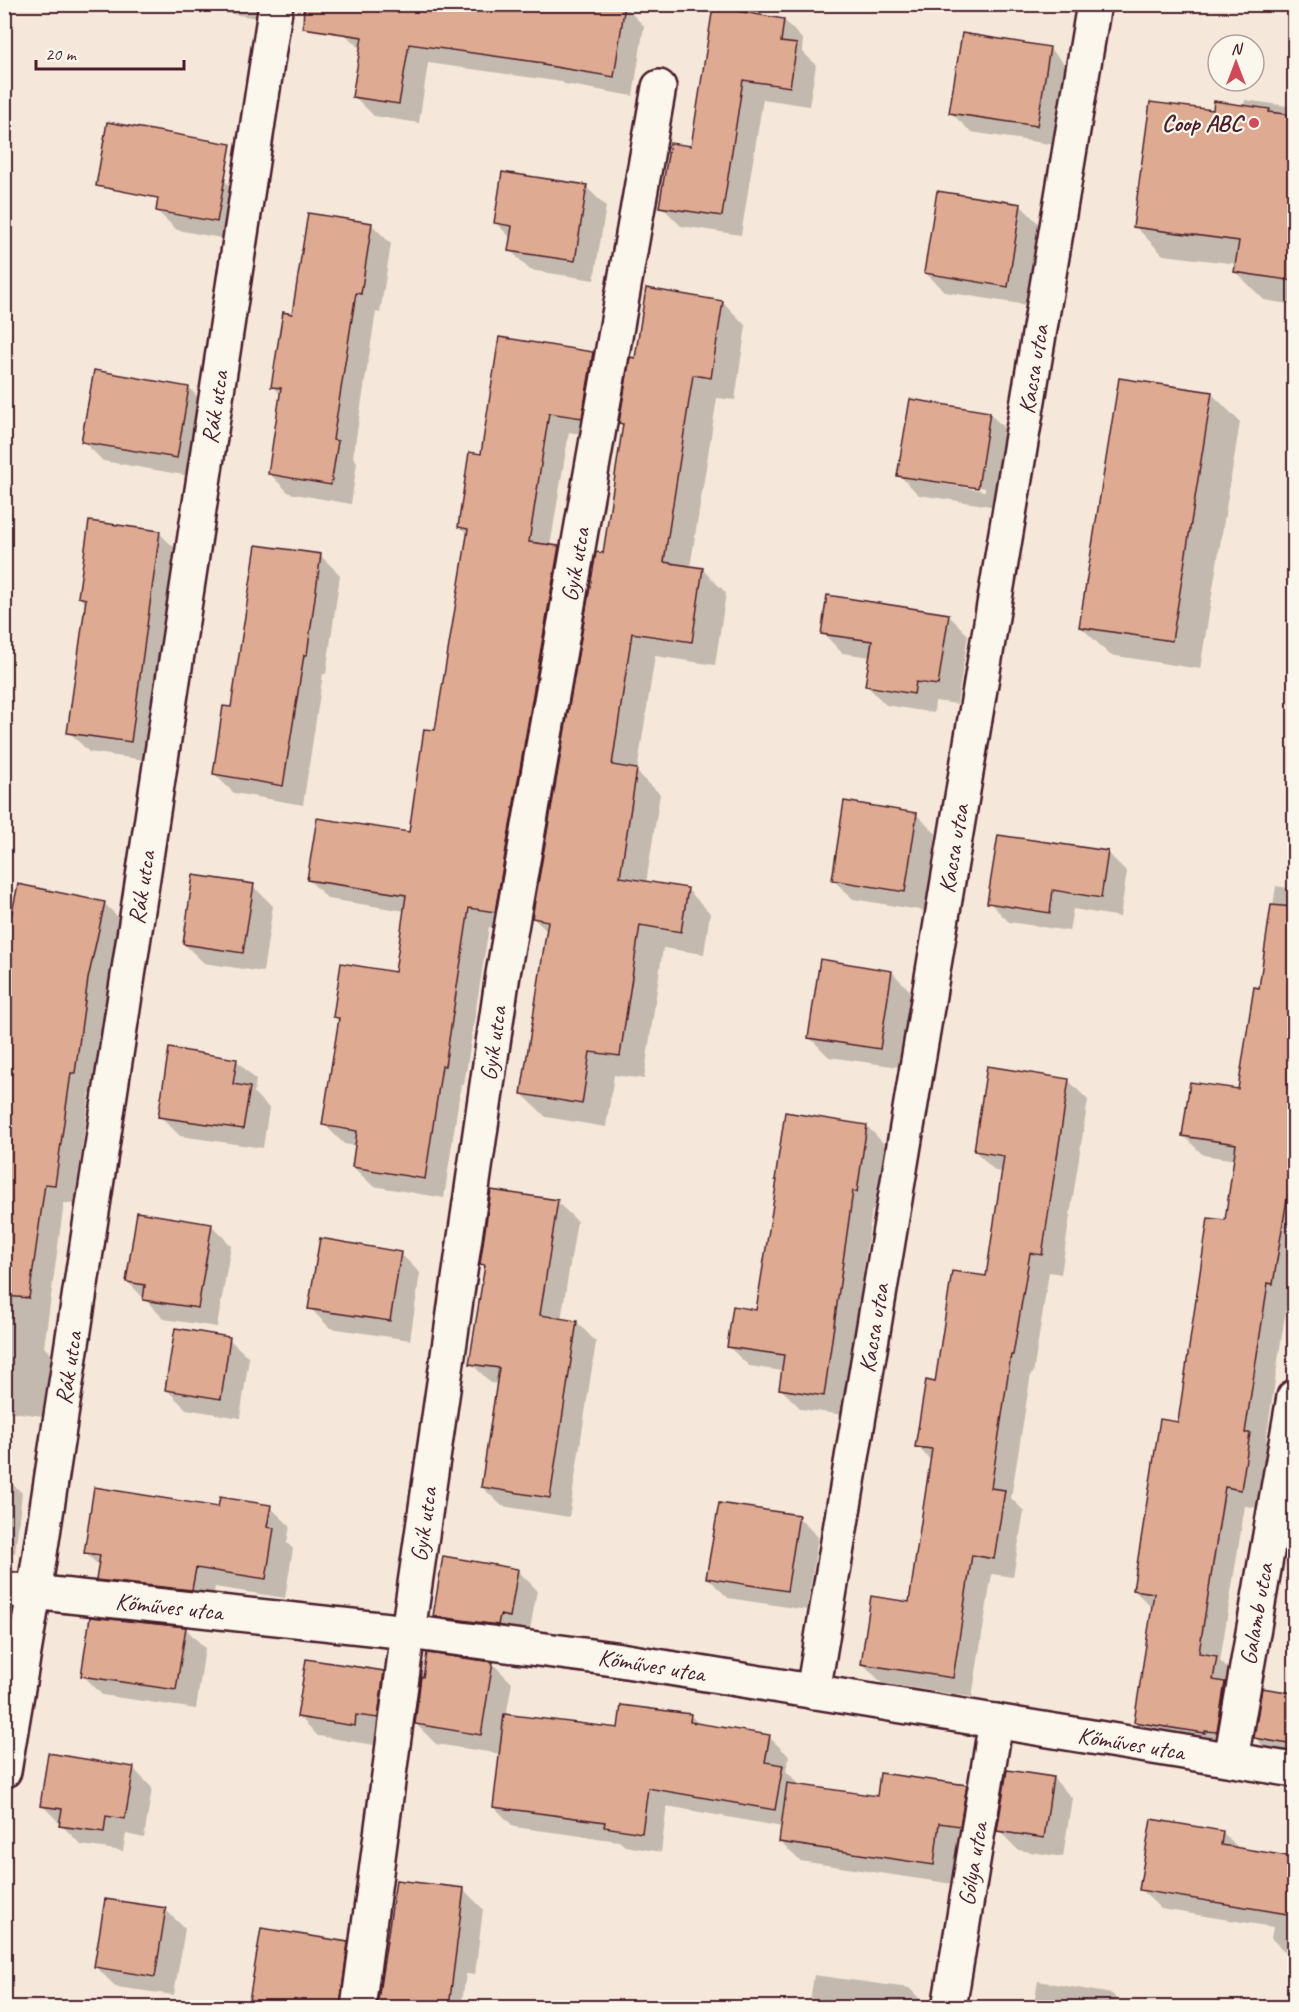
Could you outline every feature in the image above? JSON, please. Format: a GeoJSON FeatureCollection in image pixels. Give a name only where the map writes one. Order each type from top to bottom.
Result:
{"type":"FeatureCollection","features":[{"type":"Feature","properties":{"kind":"street","name":"Rák utca"},"geometry":{"type":"LineString","coordinates":[[4,1771],[19,1591],[276,4]]}},
{"type":"Feature","properties":{"kind":"street","name":"Kacsa utca"},"geometry":{"type":"LineString","coordinates":[[813,1692],[1094,4]]}},
{"type":"Feature","properties":{"kind":"street","name":"Gyík utca"},"geometry":{"type":"LineString","coordinates":[[358,2007],[408,1632],[503,974],[659,87]]}},
{"type":"Feature","properties":{"kind":"street","name":"Galamb utca"},"geometry":{"type":"LineString","coordinates":[[1231,1759],[1294,1397]]}},
{"type":"Feature","properties":{"kind":"street","name":"Kőműves utca"},"geometry":{"type":"LineString","coordinates":[[19,1591],[408,1632],[614,1659],[1294,1770]]}},
{"type":"Feature","properties":{"kind":"street","name":"Gólya utca"},"geometry":{"type":"LineString","coordinates":[[949,2007],[996,1721]]}},
{"type":"Feature","properties":{"kind":"building"},"geometry":{"type":"Polygon","coordinates":[[[304,4],[625,4],[614,77],[543,65],[543,63],[409,44],[399,104],[352,97],[362,37],[303,28],[304,4]]]}},
{"type":"Feature","properties":{"kind":"building"},"geometry":{"type":"Polygon","coordinates":[[[713,7],[784,19],[781,42],[797,44],[790,87],[743,80],[722,216],[659,207],[670,143],[691,146],[713,7]]]}},
{"type":"Feature","properties":{"kind":"building"},"geometry":{"type":"Polygon","coordinates":[[[962,33],[1050,47],[1037,126],[949,113],[962,33]]]}},
{"type":"Feature","properties":{"kind":"building"},"geometry":{"type":"Polygon","coordinates":[[[1214,101],[1294,115],[1294,281],[1234,272],[1239,241],[1133,227],[1150,102],[1213,110],[1214,101]]]}},
{"type":"Feature","properties":{"kind":"building"},"geometry":{"type":"Polygon","coordinates":[[[107,122],[231,144],[217,222],[156,211],[158,198],[96,186],[107,122]]]}},
{"type":"Feature","properties":{"kind":"building"},"geometry":{"type":"Polygon","coordinates":[[[502,172],[587,185],[575,261],[508,251],[512,226],[494,223],[502,172]]]}},
{"type":"Feature","properties":{"kind":"building"},"geometry":{"type":"Polygon","coordinates":[[[937,191],[1021,204],[1008,287],[924,273],[937,191]]]}},
{"type":"Feature","properties":{"kind":"building"},"geometry":{"type":"Polygon","coordinates":[[[308,213],[372,223],[361,294],[356,293],[333,440],[338,441],[331,485],[268,474],[281,388],[271,387],[283,312],[292,314],[308,213]]]}},
{"type":"Feature","properties":{"kind":"building"},"geometry":{"type":"Polygon","coordinates":[[[646,288],[723,301],[711,378],[693,375],[664,562],[703,568],[692,642],[632,633],[612,765],[637,769],[620,877],[688,888],[681,932],[640,925],[620,1056],[590,1052],[582,1104],[521,1094],[548,921],[532,918],[596,552],[603,553],[623,424],[619,423],[630,357],[635,358],[646,288]]]}},
{"type":"Feature","properties":{"kind":"building"},"geometry":{"type":"Polygon","coordinates":[[[499,337],[593,352],[582,418],[549,413],[529,542],[559,546],[495,912],[469,908],[425,1179],[352,1167],[357,1131],[322,1125],[339,1018],[333,1017],[341,963],[395,972],[406,895],[307,880],[317,818],[409,832],[424,729],[435,730],[468,529],[458,527],[469,452],[481,454],[499,337]]]}},
{"type":"Feature","properties":{"kind":"building"},"geometry":{"type":"Polygon","coordinates":[[[94,370],[189,387],[177,458],[81,442],[94,370]]]}},
{"type":"Feature","properties":{"kind":"building"},"geometry":{"type":"Polygon","coordinates":[[[1119,378],[1212,392],[1172,641],[1079,627],[1119,378]]]}},
{"type":"Feature","properties":{"kind":"building"},"geometry":{"type":"Polygon","coordinates":[[[910,399],[990,412],[978,488],[897,476],[910,399]]]}},
{"type":"Feature","properties":{"kind":"building"},"geometry":{"type":"Polygon","coordinates":[[[89,521],[160,531],[131,742],[67,733],[86,599],[78,597],[89,521]]]}},
{"type":"Feature","properties":{"kind":"building"},"geometry":{"type":"Polygon","coordinates":[[[256,545],[321,554],[307,655],[304,655],[283,786],[213,774],[223,706],[231,707],[256,545]]]}},
{"type":"Feature","properties":{"kind":"building"},"geometry":{"type":"Polygon","coordinates":[[[827,595],[949,614],[938,685],[916,682],[914,694],[865,686],[872,641],[821,634],[827,595]]]}},
{"type":"Feature","properties":{"kind":"building"},"geometry":{"type":"Polygon","coordinates":[[[844,801],[917,813],[905,892],[832,880],[844,801]]]}},
{"type":"Feature","properties":{"kind":"building"},"geometry":{"type":"Polygon","coordinates":[[[998,835],[1108,851],[1101,898],[1053,890],[1050,913],[987,903],[998,835]]]}},
{"type":"Feature","properties":{"kind":"building"},"geometry":{"type":"Polygon","coordinates":[[[193,875],[254,884],[243,953],[183,944],[193,875]]]}},
{"type":"Feature","properties":{"kind":"building"},"geometry":{"type":"Polygon","coordinates":[[[18,884],[105,902],[88,979],[75,1073],[71,1073],[55,1185],[45,1184],[29,1298],[4,1296],[4,951],[18,884]]]}},
{"type":"Feature","properties":{"kind":"building"},"geometry":{"type":"Polygon","coordinates":[[[1271,905],[1294,907],[1294,1156],[1273,1284],[1268,1283],[1245,1433],[1250,1433],[1241,1490],[1225,1487],[1199,1653],[1217,1656],[1213,1680],[1225,1682],[1217,1732],[1205,1731],[1205,1733],[1134,1722],[1154,1593],[1133,1590],[1160,1419],[1178,1422],[1208,1218],[1225,1220],[1236,1144],[1182,1136],[1190,1082],[1238,1089],[1254,987],[1259,988],[1271,905]]]}},
{"type":"Feature","properties":{"kind":"building"},"geometry":{"type":"Polygon","coordinates":[[[820,959],[892,971],[880,1049],[808,1038],[820,959]]]}},
{"type":"Feature","properties":{"kind":"building"},"geometry":{"type":"Polygon","coordinates":[[[169,1048],[237,1059],[233,1084],[250,1087],[243,1129],[158,1117],[169,1048]]]}},
{"type":"Feature","properties":{"kind":"building"},"geometry":{"type":"Polygon","coordinates":[[[987,1066],[1069,1079],[1042,1255],[1030,1253],[1013,1355],[1011,1355],[991,1488],[1005,1490],[994,1559],[972,1555],[953,1678],[861,1664],[871,1596],[909,1602],[932,1449],[915,1447],[926,1380],[935,1382],[952,1271],[986,1276],[1004,1156],[974,1151],[987,1066]]]}},
{"type":"Feature","properties":{"kind":"building"},"geometry":{"type":"Polygon","coordinates":[[[785,1112],[867,1125],[857,1192],[853,1191],[824,1396],[779,1389],[784,1355],[727,1347],[733,1306],[756,1310],[777,1180],[775,1180],[785,1112]]]}},
{"type":"Feature","properties":{"kind":"building"},"geometry":{"type":"Polygon","coordinates":[[[491,1190],[558,1200],[540,1315],[577,1321],[550,1498],[481,1487],[499,1368],[469,1364],[485,1265],[480,1264],[491,1190]]]}},
{"type":"Feature","properties":{"kind":"building"},"geometry":{"type":"Polygon","coordinates":[[[137,1212],[212,1224],[198,1308],[143,1300],[145,1285],[126,1282],[137,1212]]]}},
{"type":"Feature","properties":{"kind":"building"},"geometry":{"type":"Polygon","coordinates":[[[320,1238],[401,1252],[390,1321],[308,1309],[320,1238]]]}},
{"type":"Feature","properties":{"kind":"building"},"geometry":{"type":"Polygon","coordinates":[[[175,1328],[230,1337],[221,1399],[165,1390],[175,1328]]]}},
{"type":"Feature","properties":{"kind":"building"},"geometry":{"type":"Polygon","coordinates":[[[94,1487],[218,1507],[220,1497],[271,1505],[267,1527],[274,1528],[266,1579],[196,1568],[192,1590],[96,1580],[100,1555],[84,1553],[94,1487]]]}},
{"type":"Feature","properties":{"kind":"building"},"geometry":{"type":"Polygon","coordinates":[[[719,1503],[799,1515],[787,1591],[706,1578],[719,1503]]]}},
{"type":"Feature","properties":{"kind":"building"},"geometry":{"type":"Polygon","coordinates":[[[443,1556],[518,1569],[510,1617],[500,1615],[498,1625],[433,1616],[443,1556]]]}},
{"type":"Feature","properties":{"kind":"building"},"geometry":{"type":"Polygon","coordinates":[[[90,1617],[186,1627],[176,1690],[81,1676],[90,1617]]]}},
{"type":"Feature","properties":{"kind":"building"},"geometry":{"type":"Polygon","coordinates":[[[427,1653],[493,1662],[481,1735],[415,1724],[421,1677],[423,1677],[427,1653]]]}},
{"type":"Feature","properties":{"kind":"building"},"geometry":{"type":"Polygon","coordinates":[[[306,1659],[384,1671],[378,1718],[356,1715],[355,1726],[297,1717],[306,1659]]]}},
{"type":"Feature","properties":{"kind":"building"},"geometry":{"type":"Polygon","coordinates":[[[1262,1688],[1294,1693],[1294,1745],[1254,1738],[1262,1688]]]}},
{"type":"Feature","properties":{"kind":"building"},"geometry":{"type":"Polygon","coordinates":[[[621,1705],[691,1714],[690,1722],[770,1735],[765,1762],[783,1765],[775,1810],[648,1788],[642,1833],[604,1827],[605,1822],[493,1807],[504,1714],[618,1728],[621,1705]]]}},
{"type":"Feature","properties":{"kind":"building"},"geometry":{"type":"Polygon","coordinates":[[[48,1753],[134,1767],[125,1819],[106,1816],[104,1832],[59,1826],[62,1809],[40,1806],[48,1753]]]}},
{"type":"Feature","properties":{"kind":"building"},"geometry":{"type":"Polygon","coordinates":[[[1007,1770],[1053,1777],[1044,1838],[997,1831],[1007,1770]]]}},
{"type":"Feature","properties":{"kind":"building"},"geometry":{"type":"Polygon","coordinates":[[[880,1773],[967,1785],[960,1826],[939,1823],[934,1865],[779,1842],[787,1783],[877,1796],[880,1773]]]}},
{"type":"Feature","properties":{"kind":"building"},"geometry":{"type":"Polygon","coordinates":[[[1151,1819],[1223,1831],[1221,1845],[1294,1857],[1294,1915],[1139,1890],[1151,1819]]]}},
{"type":"Feature","properties":{"kind":"building"},"geometry":{"type":"Polygon","coordinates":[[[396,1880],[464,1888],[449,2007],[377,2007],[396,1880]]]}},
{"type":"Feature","properties":{"kind":"building"},"geometry":{"type":"Polygon","coordinates":[[[105,1899],[166,1908],[155,1977],[94,1967],[105,1899]]]}},
{"type":"Feature","properties":{"kind":"building"},"geometry":{"type":"Polygon","coordinates":[[[261,1928],[348,1942],[340,2007],[248,2007],[261,1928]]]}},
{"type":"Feature","properties":{"kind":"place","name":"Coop ABC"},"geometry":{"type":"Point","coordinates":[1254,123]}}]}
